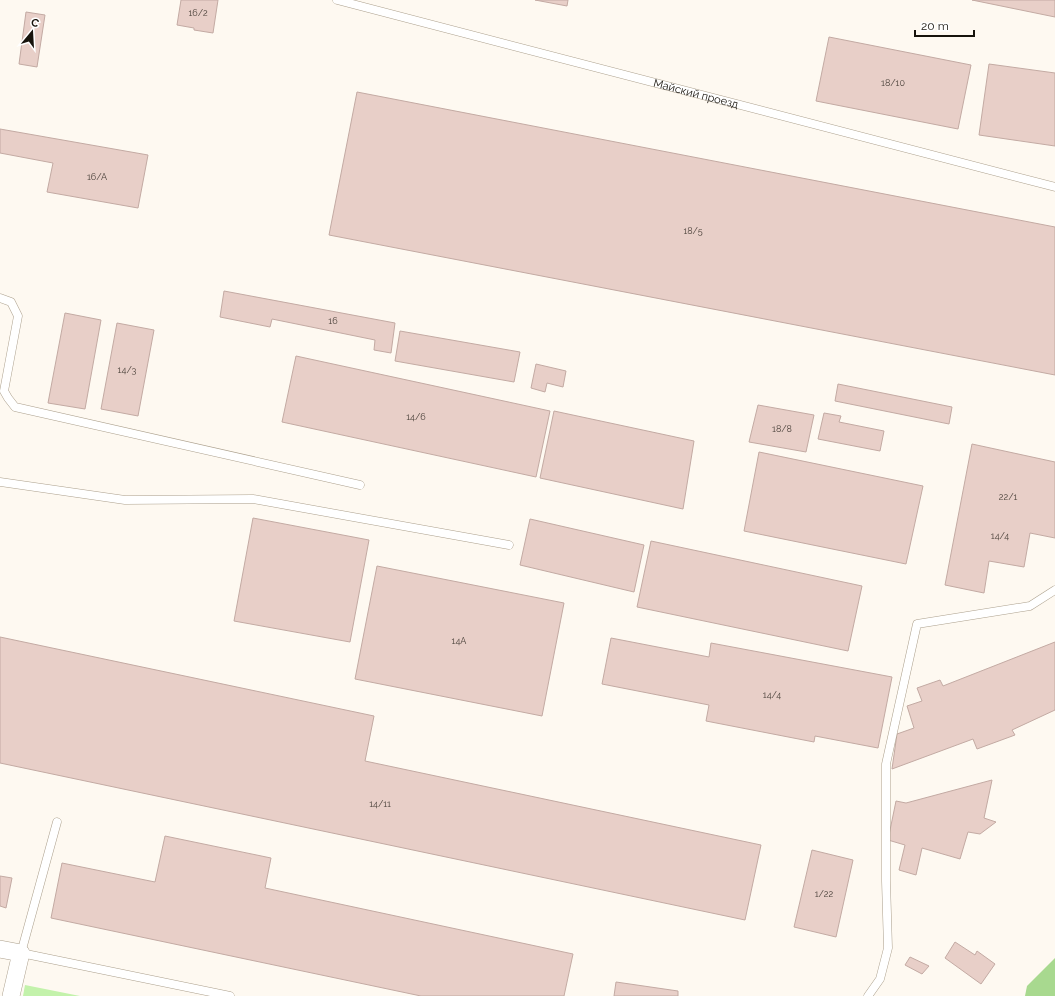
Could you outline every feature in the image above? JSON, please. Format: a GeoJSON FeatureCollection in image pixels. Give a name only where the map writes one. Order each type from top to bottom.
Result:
{"type":"FeatureCollection","features":[{"type":"Feature","properties":{"kind":"street"},"geometry":{"type":"LineString","coordinates":[[0,949],[21,953],[11,996]]}},
{"type":"Feature","properties":{"kind":"lane","name":"Майский проезд"},"geometry":{"type":"LineString","coordinates":[[337,0],[1055,187]]}},
{"type":"Feature","properties":{"kind":"lane"},"geometry":{"type":"LineString","coordinates":[[0,298],[11,302],[18,316],[4,391],[14,406],[360,485]]}},
{"type":"Feature","properties":{"kind":"lane"},"geometry":{"type":"LineString","coordinates":[[0,482],[125,500],[253,499],[509,545]]}},
{"type":"Feature","properties":{"kind":"lane"},"geometry":{"type":"LineString","coordinates":[[868,996],[880,979],[888,948],[886,881],[886,764],[917,624],[1030,606],[1055,590]]}},
{"type":"Feature","properties":{"kind":"lane"},"geometry":{"type":"LineString","coordinates":[[57,822],[21,953],[230,996]]}},
{"type":"Feature","properties":{"kind":"green space"},"geometry":{"type":"Polygon","coordinates":[[[1055,958],[1055,996],[1025,996],[1027,986],[1055,958]]]}},
{"type":"Feature","properties":{"kind":"green space"},"geometry":{"type":"Polygon","coordinates":[[[25,985],[80,996],[23,996],[25,985]]]}},
{"type":"Feature","properties":{"kind":"building"},"geometry":{"type":"Polygon","coordinates":[[[181,0],[218,0],[213,33],[177,25],[181,0]]]}},
{"type":"Feature","properties":{"kind":"building"},"geometry":{"type":"Polygon","coordinates":[[[535,0],[568,0],[567,6],[535,0]]]}},
{"type":"Feature","properties":{"kind":"building"},"geometry":{"type":"Polygon","coordinates":[[[972,0],[1055,0],[1055,17],[972,0]]]}},
{"type":"Feature","properties":{"kind":"building"},"geometry":{"type":"Polygon","coordinates":[[[26,12],[45,15],[37,67],[19,64],[26,12]]]}},
{"type":"Feature","properties":{"kind":"building"},"geometry":{"type":"Polygon","coordinates":[[[829,37],[971,65],[958,129],[816,101],[829,37]]]}},
{"type":"Feature","properties":{"kind":"building"},"geometry":{"type":"Polygon","coordinates":[[[989,64],[1055,73],[1055,146],[979,135],[989,64]]]}},
{"type":"Feature","properties":{"kind":"building"},"geometry":{"type":"Polygon","coordinates":[[[357,92],[1055,227],[1055,375],[329,235],[357,92]]]}},
{"type":"Feature","properties":{"kind":"building"},"geometry":{"type":"Polygon","coordinates":[[[0,129],[148,155],[138,208],[47,192],[53,163],[0,153],[0,129]]]}},
{"type":"Feature","properties":{"kind":"building"},"geometry":{"type":"Polygon","coordinates":[[[224,291],[395,323],[391,353],[374,350],[375,340],[272,319],[270,327],[220,317],[224,291]]]}},
{"type":"Feature","properties":{"kind":"building"},"geometry":{"type":"Polygon","coordinates":[[[65,313],[101,320],[85,409],[48,403],[65,313]]]}},
{"type":"Feature","properties":{"kind":"building"},"geometry":{"type":"Polygon","coordinates":[[[117,323],[154,330],[138,416],[101,409],[117,323]]]}},
{"type":"Feature","properties":{"kind":"building"},"geometry":{"type":"Polygon","coordinates":[[[400,331],[520,352],[514,382],[395,361],[400,331]]]}},
{"type":"Feature","properties":{"kind":"building"},"geometry":{"type":"Polygon","coordinates":[[[296,356],[550,411],[536,477],[282,422],[296,356]]]}},
{"type":"Feature","properties":{"kind":"building"},"geometry":{"type":"Polygon","coordinates":[[[536,364],[566,371],[563,387],[547,383],[545,392],[531,388],[536,364]]]}},
{"type":"Feature","properties":{"kind":"building"},"geometry":{"type":"Polygon","coordinates":[[[838,384],[952,407],[949,424],[835,401],[838,384]]]}},
{"type":"Feature","properties":{"kind":"building"},"geometry":{"type":"Polygon","coordinates":[[[758,405],[814,415],[806,452],[749,442],[758,405]]]}},
{"type":"Feature","properties":{"kind":"building"},"geometry":{"type":"Polygon","coordinates":[[[554,411],[694,441],[683,509],[540,478],[554,411]]]}},
{"type":"Feature","properties":{"kind":"building"},"geometry":{"type":"Polygon","coordinates":[[[824,413],[841,416],[839,422],[884,431],[880,451],[818,439],[824,413]]]}},
{"type":"Feature","properties":{"kind":"building"},"geometry":{"type":"Polygon","coordinates":[[[972,444],[1055,462],[1055,538],[1030,533],[1024,567],[989,561],[984,593],[945,585],[972,444]]]}},
{"type":"Feature","properties":{"kind":"building"},"geometry":{"type":"Polygon","coordinates":[[[759,452],[923,486],[906,564],[744,531],[759,452]]]}},
{"type":"Feature","properties":{"kind":"building"},"geometry":{"type":"Polygon","coordinates":[[[253,518],[369,540],[350,642],[234,621],[253,518]]]}},
{"type":"Feature","properties":{"kind":"building"},"geometry":{"type":"Polygon","coordinates":[[[530,519],[644,545],[634,592],[520,565],[530,519]]]}},
{"type":"Feature","properties":{"kind":"building"},"geometry":{"type":"Polygon","coordinates":[[[651,541],[862,586],[848,651],[637,607],[651,541]]]}},
{"type":"Feature","properties":{"kind":"building"},"geometry":{"type":"Polygon","coordinates":[[[377,566],[564,603],[542,716],[355,679],[377,566]]]}},
{"type":"Feature","properties":{"kind":"building"},"geometry":{"type":"Polygon","coordinates":[[[0,637],[374,716],[365,761],[761,845],[745,920],[0,763],[0,637]]]}},
{"type":"Feature","properties":{"kind":"building"},"geometry":{"type":"Polygon","coordinates":[[[611,638],[709,657],[711,643],[892,677],[878,748],[815,736],[814,742],[706,721],[709,705],[602,684],[611,638]]]}},
{"type":"Feature","properties":{"kind":"building"},"geometry":{"type":"Polygon","coordinates":[[[1055,642],[1055,710],[1012,730],[1015,735],[977,749],[973,739],[892,769],[897,734],[914,728],[907,706],[922,701],[917,688],[940,680],[943,686],[1055,642]]]}},
{"type":"Feature","properties":{"kind":"building"},"geometry":{"type":"Polygon","coordinates":[[[992,780],[984,818],[996,822],[980,834],[968,832],[960,859],[922,848],[916,875],[899,870],[905,845],[888,840],[896,801],[906,803],[992,780]]]}},
{"type":"Feature","properties":{"kind":"building"},"geometry":{"type":"Polygon","coordinates":[[[165,836],[271,858],[265,888],[573,954],[564,996],[421,996],[51,918],[62,863],[155,882],[165,836]]]}},
{"type":"Feature","properties":{"kind":"building"},"geometry":{"type":"Polygon","coordinates":[[[812,850],[853,860],[836,937],[794,927],[812,850]]]}},
{"type":"Feature","properties":{"kind":"building"},"geometry":{"type":"Polygon","coordinates":[[[0,876],[12,878],[6,908],[0,906],[0,876]]]}},
{"type":"Feature","properties":{"kind":"building"},"geometry":{"type":"Polygon","coordinates":[[[955,942],[975,955],[977,951],[995,964],[981,984],[945,958],[955,942]]]}},
{"type":"Feature","properties":{"kind":"building"},"geometry":{"type":"Polygon","coordinates":[[[910,957],[929,966],[922,974],[905,965],[910,957]]]}},
{"type":"Feature","properties":{"kind":"building"},"geometry":{"type":"Polygon","coordinates":[[[616,982],[678,991],[678,996],[614,996],[616,982]]]}}]}
